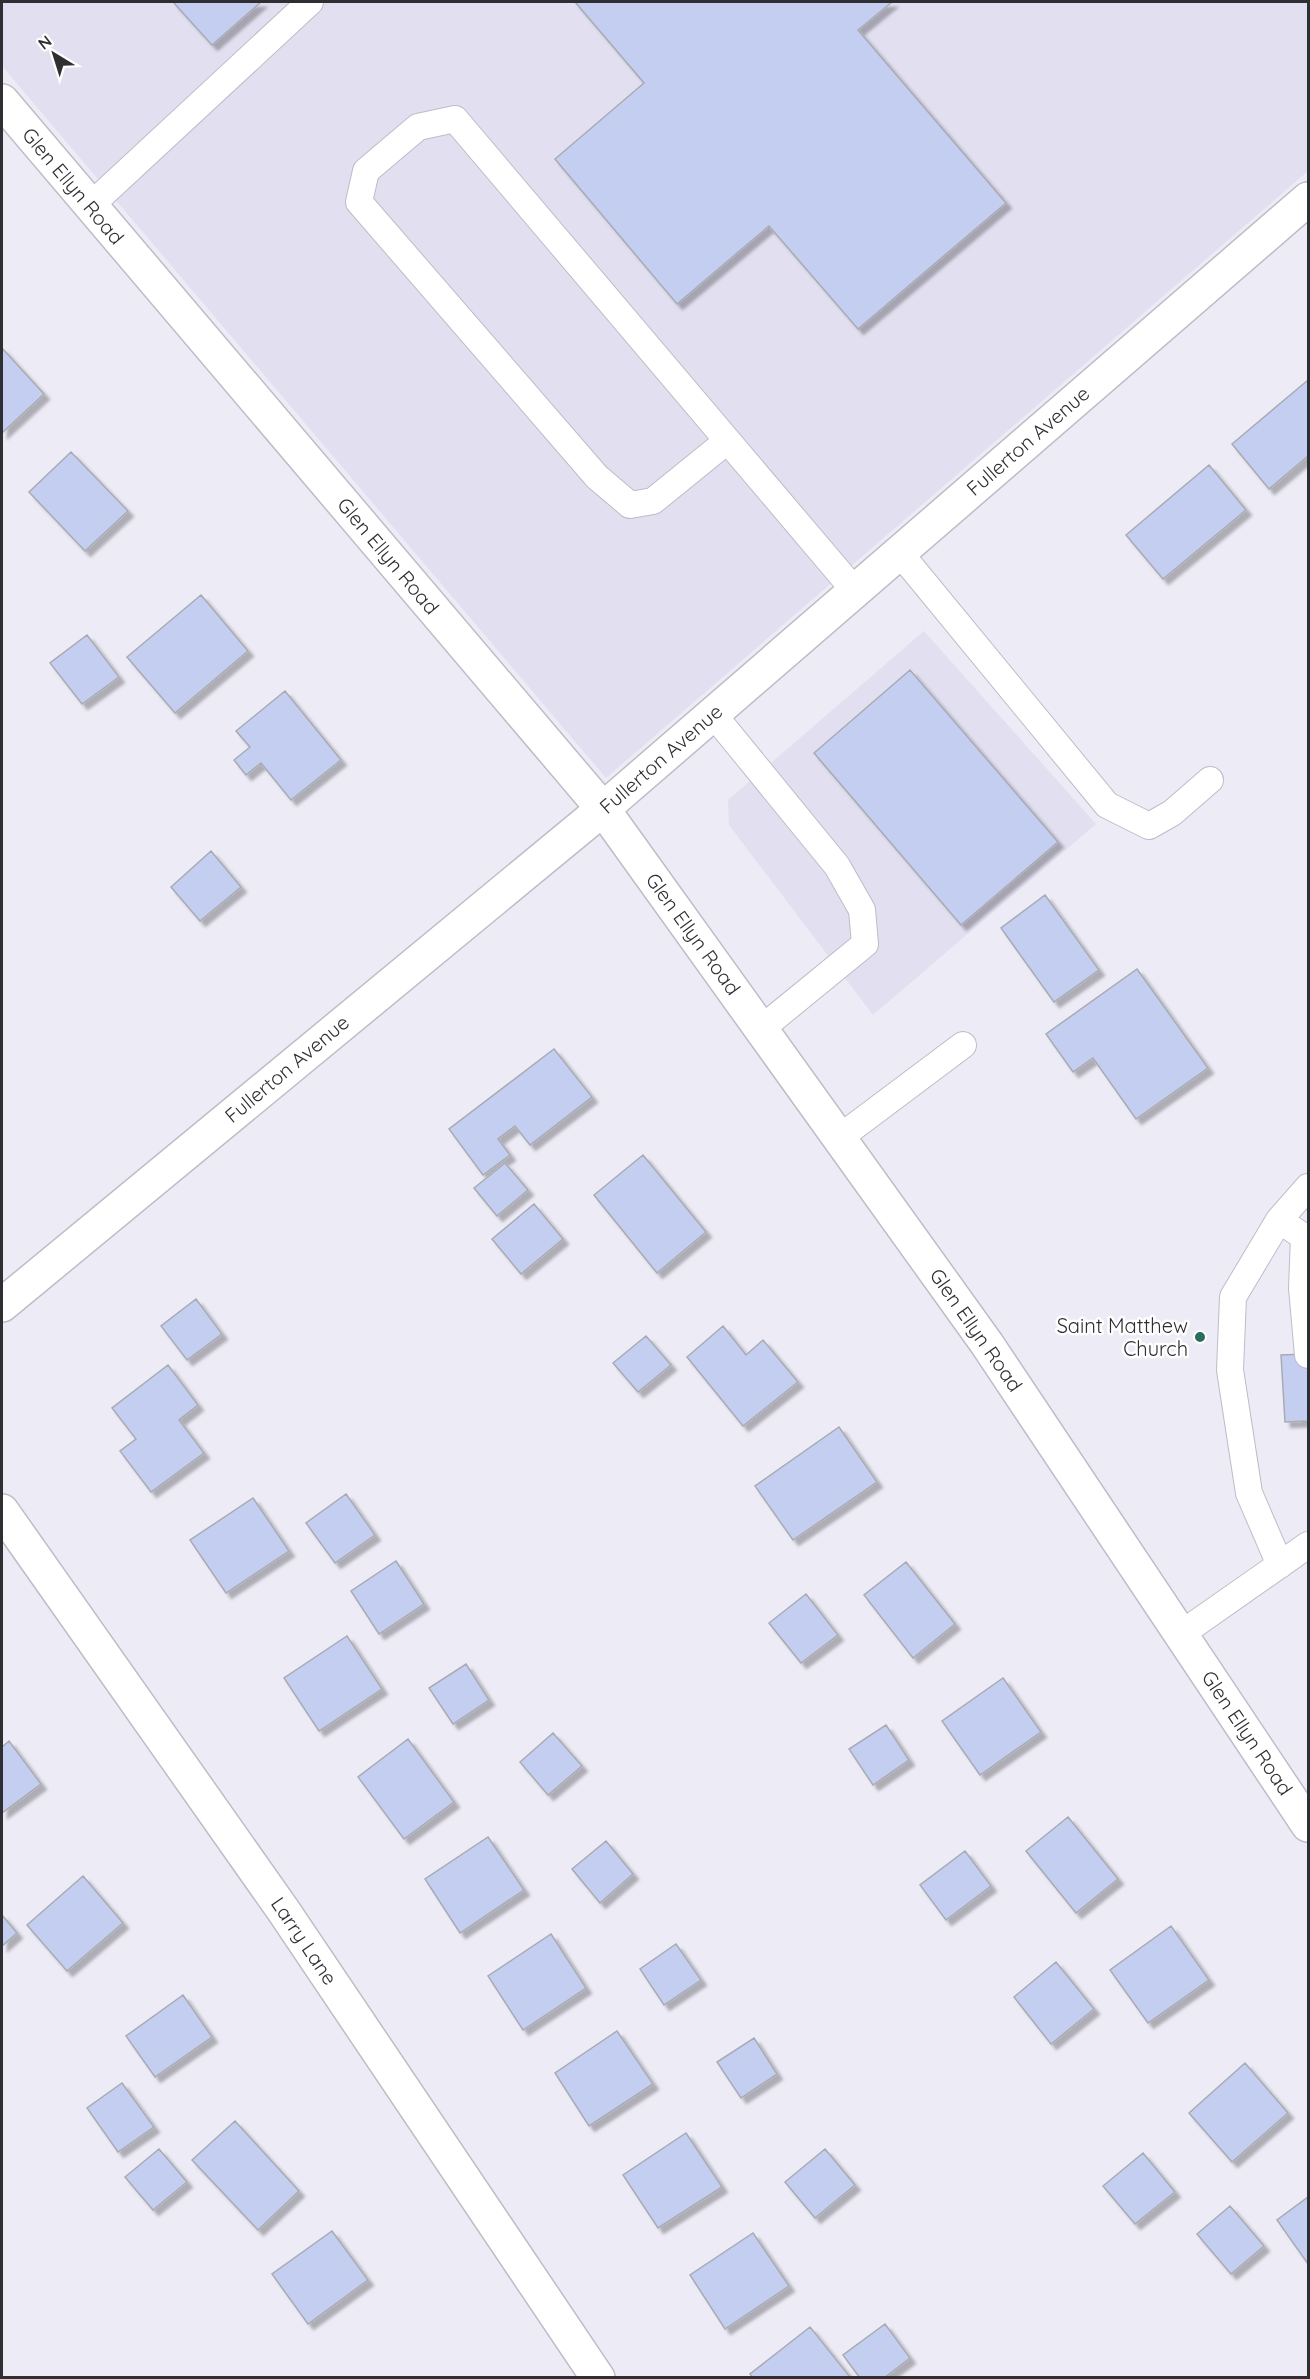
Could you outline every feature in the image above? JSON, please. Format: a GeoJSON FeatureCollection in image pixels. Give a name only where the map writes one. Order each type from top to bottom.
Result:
{"type":"FeatureCollection","features":[{"type":"Feature","properties":{"kind":"street","name":"Glen Ellyn Road"},"geometry":{"type":"LineString","coordinates":[[2,101],[603,808],[987,1344],[1308,1825]]}},
{"type":"Feature","properties":{"kind":"street","name":"Fullerton Avenue"},"geometry":{"type":"LineString","coordinates":[[2,1305],[603,808],[1308,199]]}},
{"type":"Feature","properties":{"kind":"street","name":"Larry Lane"},"geometry":{"type":"LineString","coordinates":[[2,1511],[284,1910],[598,2378]]}},
{"type":"Feature","properties":{"kind":"lane"},"geometry":{"type":"LineString","coordinates":[[90,206],[310,2]]}},
{"type":"Feature","properties":{"kind":"lane"},"geometry":{"type":"LineString","coordinates":[[727,441],[653,501],[630,505],[597,477],[359,202],[366,171],[418,127],[455,119],[855,591]]}},
{"type":"Feature","properties":{"kind":"lane"},"geometry":{"type":"LineString","coordinates":[[899,552],[1107,805],[1149,826],[1172,813],[1210,780]]}},
{"type":"Feature","properties":{"kind":"lane"},"geometry":{"type":"LineString","coordinates":[[713,714],[837,866],[861,910],[865,944],[761,1029]]}},
{"type":"Feature","properties":{"kind":"lane"},"geometry":{"type":"LineString","coordinates":[[839,1138],[963,1045]]}},
{"type":"Feature","properties":{"kind":"lane"},"geometry":{"type":"LineString","coordinates":[[1280,1565],[1249,1493],[1230,1370],[1233,1297],[1280,1220],[1308,1187]]}},
{"type":"Feature","properties":{"kind":"lane"},"geometry":{"type":"LineString","coordinates":[[1280,1220],[1304,1237],[1302,1288],[1308,1355]]}},
{"type":"Feature","properties":{"kind":"lane"},"geometry":{"type":"LineString","coordinates":[[1181,1634],[1307,1548]]}},
{"type":"Feature","properties":{"kind":"shaded area"},"geometry":{"type":"Polygon","coordinates":[[[2,2],[1308,2],[1308,171],[606,778],[2,66],[2,2]]]}},
{"type":"Feature","properties":{"kind":"shaded area"},"geometry":{"type":"Polygon","coordinates":[[[924,631],[1096,824],[873,1015],[729,825],[728,800],[924,631]]]}},
{"type":"Feature","properties":{"kind":"building"},"geometry":{"type":"Polygon","coordinates":[[[173,2],[261,2],[212,45],[173,2]]]}},
{"type":"Feature","properties":{"kind":"building"},"geometry":{"type":"Polygon","coordinates":[[[575,2],[892,2],[858,30],[1006,203],[858,329],[769,226],[677,304],[555,159],[644,83],[575,2]]]}},
{"type":"Feature","properties":{"kind":"building"},"geometry":{"type":"Polygon","coordinates":[[[2,348],[44,394],[2,433],[2,348]]]}},
{"type":"Feature","properties":{"kind":"building"},"geometry":{"type":"Polygon","coordinates":[[[1308,380],[1308,456],[1269,489],[1232,444],[1308,380]]]}},
{"type":"Feature","properties":{"kind":"building"},"geometry":{"type":"Polygon","coordinates":[[[71,452],[128,511],[85,551],[29,492],[71,452]]]}},
{"type":"Feature","properties":{"kind":"building"},"geometry":{"type":"Polygon","coordinates":[[[1209,465],[1246,510],[1163,579],[1126,535],[1209,465]]]}},
{"type":"Feature","properties":{"kind":"building"},"geometry":{"type":"Polygon","coordinates":[[[201,595],[248,651],[175,713],[127,657],[201,595]]]}},
{"type":"Feature","properties":{"kind":"building"},"geometry":{"type":"Polygon","coordinates":[[[87,635],[119,677],[82,704],[50,663],[87,635]]]}},
{"type":"Feature","properties":{"kind":"building"},"geometry":{"type":"Polygon","coordinates":[[[910,670],[1058,842],[961,925],[814,753],[910,670]]]}},
{"type":"Feature","properties":{"kind":"building"},"geometry":{"type":"Polygon","coordinates":[[[285,691],[341,760],[291,800],[261,763],[246,775],[234,760],[250,747],[236,731],[285,691]]]}},
{"type":"Feature","properties":{"kind":"building"},"geometry":{"type":"Polygon","coordinates":[[[211,851],[241,887],[200,921],[171,887],[211,851]]]}},
{"type":"Feature","properties":{"kind":"building"},"geometry":{"type":"Polygon","coordinates":[[[1045,895],[1099,970],[1054,1002],[1001,928],[1045,895]]]}},
{"type":"Feature","properties":{"kind":"building"},"geometry":{"type":"Polygon","coordinates":[[[1137,969],[1208,1068],[1136,1119],[1093,1058],[1073,1072],[1046,1034],[1137,969]]]}},
{"type":"Feature","properties":{"kind":"building"},"geometry":{"type":"Polygon","coordinates":[[[554,1049],[592,1097],[530,1145],[515,1126],[498,1139],[510,1155],[483,1175],[449,1129],[554,1049]]]}},
{"type":"Feature","properties":{"kind":"building"},"geometry":{"type":"Polygon","coordinates":[[[643,1155],[706,1232],[657,1273],[594,1195],[643,1155]]]}},
{"type":"Feature","properties":{"kind":"building"},"geometry":{"type":"Polygon","coordinates":[[[505,1163],[528,1190],[497,1216],[474,1188],[505,1163]]]}},
{"type":"Feature","properties":{"kind":"building"},"geometry":{"type":"Polygon","coordinates":[[[534,1204],[563,1239],[521,1274],[492,1239],[534,1204]]]}},
{"type":"Feature","properties":{"kind":"building"},"geometry":{"type":"Polygon","coordinates":[[[196,1299],[222,1334],[187,1360],[161,1326],[196,1299]]]}},
{"type":"Feature","properties":{"kind":"building"},"geometry":{"type":"Polygon","coordinates":[[[723,1326],[746,1355],[763,1340],[798,1382],[743,1426],[687,1357],[723,1326]]]}},
{"type":"Feature","properties":{"kind":"building"},"geometry":{"type":"Polygon","coordinates":[[[646,1336],[671,1365],[638,1392],[613,1363],[646,1336]]]}},
{"type":"Feature","properties":{"kind":"building"},"geometry":{"type":"Polygon","coordinates":[[[1308,1354],[1308,1421],[1285,1422],[1281,1355],[1308,1354]]]}},
{"type":"Feature","properties":{"kind":"building"},"geometry":{"type":"Polygon","coordinates":[[[168,1365],[198,1405],[179,1420],[204,1453],[151,1492],[120,1451],[136,1439],[112,1408],[168,1365]]]}},
{"type":"Feature","properties":{"kind":"building"},"geometry":{"type":"Polygon","coordinates":[[[839,1427],[877,1482],[793,1540],[755,1486],[839,1427]]]}},
{"type":"Feature","properties":{"kind":"building"},"geometry":{"type":"Polygon","coordinates":[[[346,1494],[375,1535],[335,1563],[306,1523],[346,1494]]]}},
{"type":"Feature","properties":{"kind":"building"},"geometry":{"type":"Polygon","coordinates":[[[253,1498],[289,1551],[226,1593],[190,1540],[253,1498]]]}},
{"type":"Feature","properties":{"kind":"building"},"geometry":{"type":"Polygon","coordinates":[[[396,1561],[424,1604],[379,1634],[351,1591],[396,1561]]]}},
{"type":"Feature","properties":{"kind":"building"},"geometry":{"type":"Polygon","coordinates":[[[906,1562],[955,1624],[913,1658],[864,1595],[906,1562]]]}},
{"type":"Feature","properties":{"kind":"building"},"geometry":{"type":"Polygon","coordinates":[[[806,1594],[838,1635],[801,1663],[769,1623],[806,1594]]]}},
{"type":"Feature","properties":{"kind":"building"},"geometry":{"type":"Polygon","coordinates":[[[347,1636],[382,1689],[319,1731],[284,1678],[347,1636]]]}},
{"type":"Feature","properties":{"kind":"building"},"geometry":{"type":"Polygon","coordinates":[[[466,1664],[489,1700],[453,1724],[429,1688],[466,1664]]]}},
{"type":"Feature","properties":{"kind":"building"},"geometry":{"type":"Polygon","coordinates":[[[1003,1678],[1041,1732],[980,1775],[942,1721],[1003,1678]]]}},
{"type":"Feature","properties":{"kind":"building"},"geometry":{"type":"Polygon","coordinates":[[[886,1725],[909,1760],[873,1785],[849,1749],[886,1725]]]}},
{"type":"Feature","properties":{"kind":"building"},"geometry":{"type":"Polygon","coordinates":[[[553,1733],[582,1766],[548,1795],[520,1762],[553,1733]]]}},
{"type":"Feature","properties":{"kind":"building"},"geometry":{"type":"Polygon","coordinates":[[[408,1739],[454,1802],[404,1839],[358,1777],[408,1739]]]}},
{"type":"Feature","properties":{"kind":"building"},"geometry":{"type":"Polygon","coordinates":[[[9,1741],[41,1784],[2,1813],[2,1747],[9,1741]]]}},
{"type":"Feature","properties":{"kind":"building"},"geometry":{"type":"Polygon","coordinates":[[[1068,1817],[1118,1879],[1076,1913],[1026,1851],[1068,1817]]]}},
{"type":"Feature","properties":{"kind":"building"},"geometry":{"type":"Polygon","coordinates":[[[488,1837],[524,1890],[460,1933],[425,1879],[488,1837]]]}},
{"type":"Feature","properties":{"kind":"building"},"geometry":{"type":"Polygon","coordinates":[[[606,1841],[633,1874],[600,1903],[572,1869],[606,1841]]]}},
{"type":"Feature","properties":{"kind":"building"},"geometry":{"type":"Polygon","coordinates":[[[965,1851],[991,1886],[946,1920],[920,1885],[965,1851]]]}},
{"type":"Feature","properties":{"kind":"building"},"geometry":{"type":"Polygon","coordinates":[[[83,1876],[123,1923],[67,1971],[27,1925],[83,1876]]]}},
{"type":"Feature","properties":{"kind":"building"},"geometry":{"type":"Polygon","coordinates":[[[2,1915],[17,1933],[2,1946],[2,1915]]]}},
{"type":"Feature","properties":{"kind":"building"},"geometry":{"type":"Polygon","coordinates":[[[1171,1926],[1209,1980],[1148,2023],[1110,1970],[1171,1926]]]}},
{"type":"Feature","properties":{"kind":"building"},"geometry":{"type":"Polygon","coordinates":[[[551,1934],[586,1988],[523,2030],[488,1976],[551,1934]]]}},
{"type":"Feature","properties":{"kind":"building"},"geometry":{"type":"Polygon","coordinates":[[[676,1944],[701,1980],[664,2005],[640,1969],[676,1944]]]}},
{"type":"Feature","properties":{"kind":"building"},"geometry":{"type":"Polygon","coordinates":[[[1056,1962],[1094,2009],[1051,2044],[1014,1997],[1056,1962]]]}},
{"type":"Feature","properties":{"kind":"building"},"geometry":{"type":"Polygon","coordinates":[[[183,1995],[212,2037],[155,2077],[126,2036],[183,1995]]]}},
{"type":"Feature","properties":{"kind":"building"},"geometry":{"type":"Polygon","coordinates":[[[617,2031],[653,2084],[589,2126],[555,2073],[617,2031]]]}},
{"type":"Feature","properties":{"kind":"building"},"geometry":{"type":"Polygon","coordinates":[[[754,2038],[777,2074],[741,2098],[717,2062],[754,2038]]]}},
{"type":"Feature","properties":{"kind":"building"},"geometry":{"type":"Polygon","coordinates":[[[1245,2063],[1288,2113],[1232,2162],[1189,2113],[1245,2063]]]}},
{"type":"Feature","properties":{"kind":"building"},"geometry":{"type":"Polygon","coordinates":[[[122,2083],[154,2127],[118,2152],[87,2108],[122,2083]]]}},
{"type":"Feature","properties":{"kind":"building"},"geometry":{"type":"Polygon","coordinates":[[[235,2121],[299,2191],[258,2230],[192,2160],[235,2121]]]}},
{"type":"Feature","properties":{"kind":"building"},"geometry":{"type":"Polygon","coordinates":[[[686,2133],[722,2187],[658,2228],[623,2175],[686,2133]]]}},
{"type":"Feature","properties":{"kind":"building"},"geometry":{"type":"Polygon","coordinates":[[[159,2149],[187,2182],[153,2210],[125,2177],[159,2149]]]}},
{"type":"Feature","properties":{"kind":"building"},"geometry":{"type":"Polygon","coordinates":[[[825,2149],[855,2185],[815,2218],[785,2182],[825,2149]]]}},
{"type":"Feature","properties":{"kind":"building"},"geometry":{"type":"Polygon","coordinates":[[[1143,2153],[1175,2192],[1135,2224],[1103,2186],[1143,2153]]]}},
{"type":"Feature","properties":{"kind":"building"},"geometry":{"type":"Polygon","coordinates":[[[1308,2197],[1308,2264],[1277,2220],[1308,2197]]]}},
{"type":"Feature","properties":{"kind":"building"},"geometry":{"type":"Polygon","coordinates":[[[1230,2206],[1264,2246],[1231,2274],[1197,2234],[1230,2206]]]}},
{"type":"Feature","properties":{"kind":"building"},"geometry":{"type":"Polygon","coordinates":[[[332,2231],[368,2280],[308,2324],[272,2274],[332,2231]]]}},
{"type":"Feature","properties":{"kind":"building"},"geometry":{"type":"Polygon","coordinates":[[[753,2233],[789,2286],[725,2329],[690,2275],[753,2233]]]}},
{"type":"Feature","properties":{"kind":"building"},"geometry":{"type":"Polygon","coordinates":[[[885,2324],[910,2358],[884,2378],[860,2378],[843,2355],[885,2324]]]}},
{"type":"Feature","properties":{"kind":"building"},"geometry":{"type":"Polygon","coordinates":[[[810,2327],[850,2377],[753,2378],[750,2374],[810,2327]]]}},
{"type":"Feature","properties":{"kind":"place","name":"Saint Matthew Church"},"geometry":{"type":"Point","coordinates":[1200,1337]}}]}
